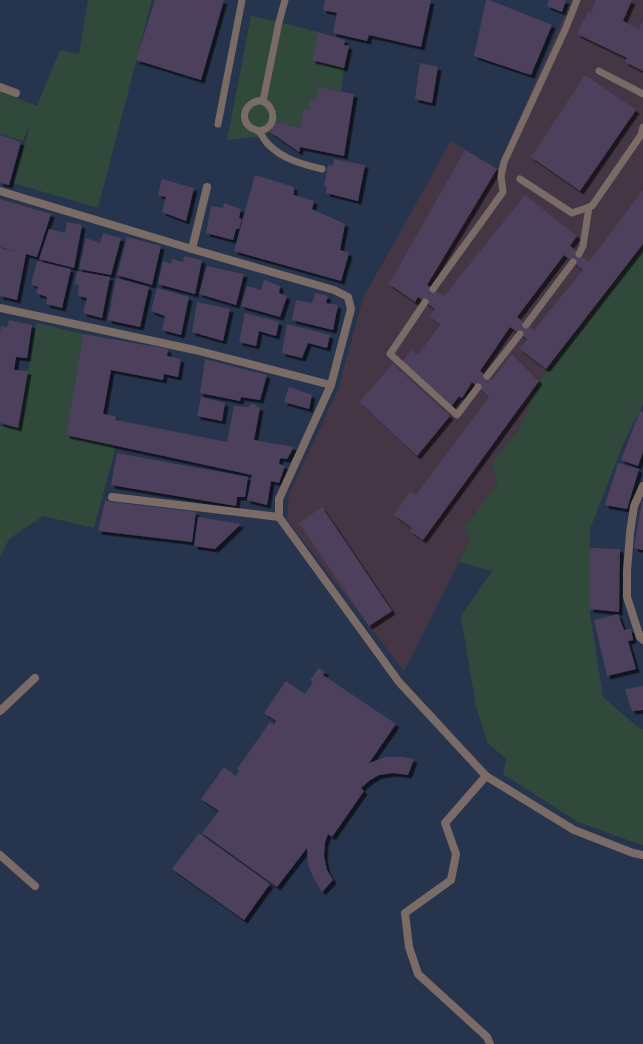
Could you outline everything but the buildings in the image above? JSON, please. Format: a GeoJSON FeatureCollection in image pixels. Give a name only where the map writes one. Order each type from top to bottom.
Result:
{"type":"FeatureCollection","features":[{"type":"Feature","properties":{"kind":"street"},"geometry":{"type":"LineString","coordinates":[[0,87],[16,93]]}},
{"type":"Feature","properties":{"kind":"street"},"geometry":{"type":"LineString","coordinates":[[192,249],[207,187]]}},
{"type":"Feature","properties":{"kind":"street"},"geometry":{"type":"LineString","coordinates":[[0,191],[334,290],[348,297],[351,309],[331,384],[279,499],[278,518],[399,682],[486,776],[574,830],[633,853],[643,855]]}},
{"type":"Feature","properties":{"kind":"street"},"geometry":{"type":"LineString","coordinates":[[0,308],[196,350],[331,384]]}},
{"type":"Feature","properties":{"kind":"street"},"geometry":{"type":"LineString","coordinates":[[643,486],[634,506],[630,533],[627,597],[640,637],[643,640]]}},
{"type":"Feature","properties":{"kind":"street"},"geometry":{"type":"LineString","coordinates":[[112,497],[278,518]]}},
{"type":"Feature","properties":{"kind":"street"},"geometry":{"type":"LineString","coordinates":[[0,711],[35,678]]}},
{"type":"Feature","properties":{"kind":"street"},"geometry":{"type":"LineString","coordinates":[[486,776],[445,823],[456,854],[451,880],[405,914],[409,947],[418,974],[487,1037],[490,1044]]}},
{"type":"Feature","properties":{"kind":"street"},"geometry":{"type":"LineString","coordinates":[[0,855],[35,886]]}},
{"type":"Feature","properties":{"kind":"lane"},"geometry":{"type":"LineString","coordinates":[[218,124],[242,0]]}},
{"type":"Feature","properties":{"kind":"lane"},"geometry":{"type":"LineString","coordinates":[[263,101],[285,0]]}},
{"type":"Feature","properties":{"kind":"lane"},"geometry":{"type":"LineString","coordinates":[[433,289],[503,192],[501,176],[504,162],[565,30],[577,0]]}},
{"type":"Feature","properties":{"kind":"lane"},"geometry":{"type":"LineString","coordinates":[[599,71],[643,94]]}},
{"type":"Feature","properties":{"kind":"lane"},"geometry":{"type":"LineString","coordinates":[[259,131],[268,128],[273,120],[273,113],[270,106],[263,101],[255,101],[247,107],[244,112],[246,124],[259,131],[267,143],[284,157],[302,165],[322,169]]}},
{"type":"Feature","properties":{"kind":"lane"},"geometry":{"type":"LineString","coordinates":[[520,179],[572,213],[592,206],[641,135],[643,127]]}},
{"type":"Feature","properties":{"kind":"lane"},"geometry":{"type":"LineString","coordinates":[[580,254],[583,246],[589,207]]}},
{"type":"Feature","properties":{"kind":"lane"},"geometry":{"type":"LineString","coordinates":[[526,324],[573,262]]}},
{"type":"Feature","properties":{"kind":"lane"},"geometry":{"type":"LineString","coordinates":[[425,302],[390,354],[457,415],[478,387]]}},
{"type":"Feature","properties":{"kind":"lane"},"geometry":{"type":"LineString","coordinates":[[487,376],[520,334]]}},
{"type":"Feature","properties":{"kind":"shaded area"},"geometry":{"type":"Polygon","coordinates":[[[571,0],[643,0],[643,247],[537,384],[520,428],[491,463],[498,482],[464,527],[470,539],[404,671],[287,520],[289,494],[338,390],[363,298],[451,141],[497,169],[571,0]]]}},
{"type":"Feature","properties":{"kind":"green space"},"geometry":{"type":"Polygon","coordinates":[[[88,0],[152,0],[98,208],[13,183],[31,122],[23,141],[0,134],[0,91],[37,106],[60,50],[79,54],[88,0]]]}},
{"type":"Feature","properties":{"kind":"green space"},"geometry":{"type":"Polygon","coordinates":[[[251,16],[318,32],[312,60],[344,68],[341,91],[319,87],[316,100],[310,99],[309,110],[303,110],[300,128],[276,122],[270,132],[256,137],[227,140],[251,16]]]}},
{"type":"Feature","properties":{"kind":"green space"},"geometry":{"type":"Polygon","coordinates":[[[643,247],[643,404],[624,442],[590,529],[590,613],[603,697],[640,729],[643,729],[643,845],[578,822],[503,774],[506,759],[487,742],[476,706],[461,616],[492,571],[459,562],[470,539],[464,527],[498,482],[491,463],[520,428],[537,384],[643,247]]]}},
{"type":"Feature","properties":{"kind":"green space"},"geometry":{"type":"Polygon","coordinates":[[[36,323],[83,334],[66,435],[116,446],[94,528],[43,516],[9,539],[0,557],[0,425],[18,429],[36,323]]]}}]}
